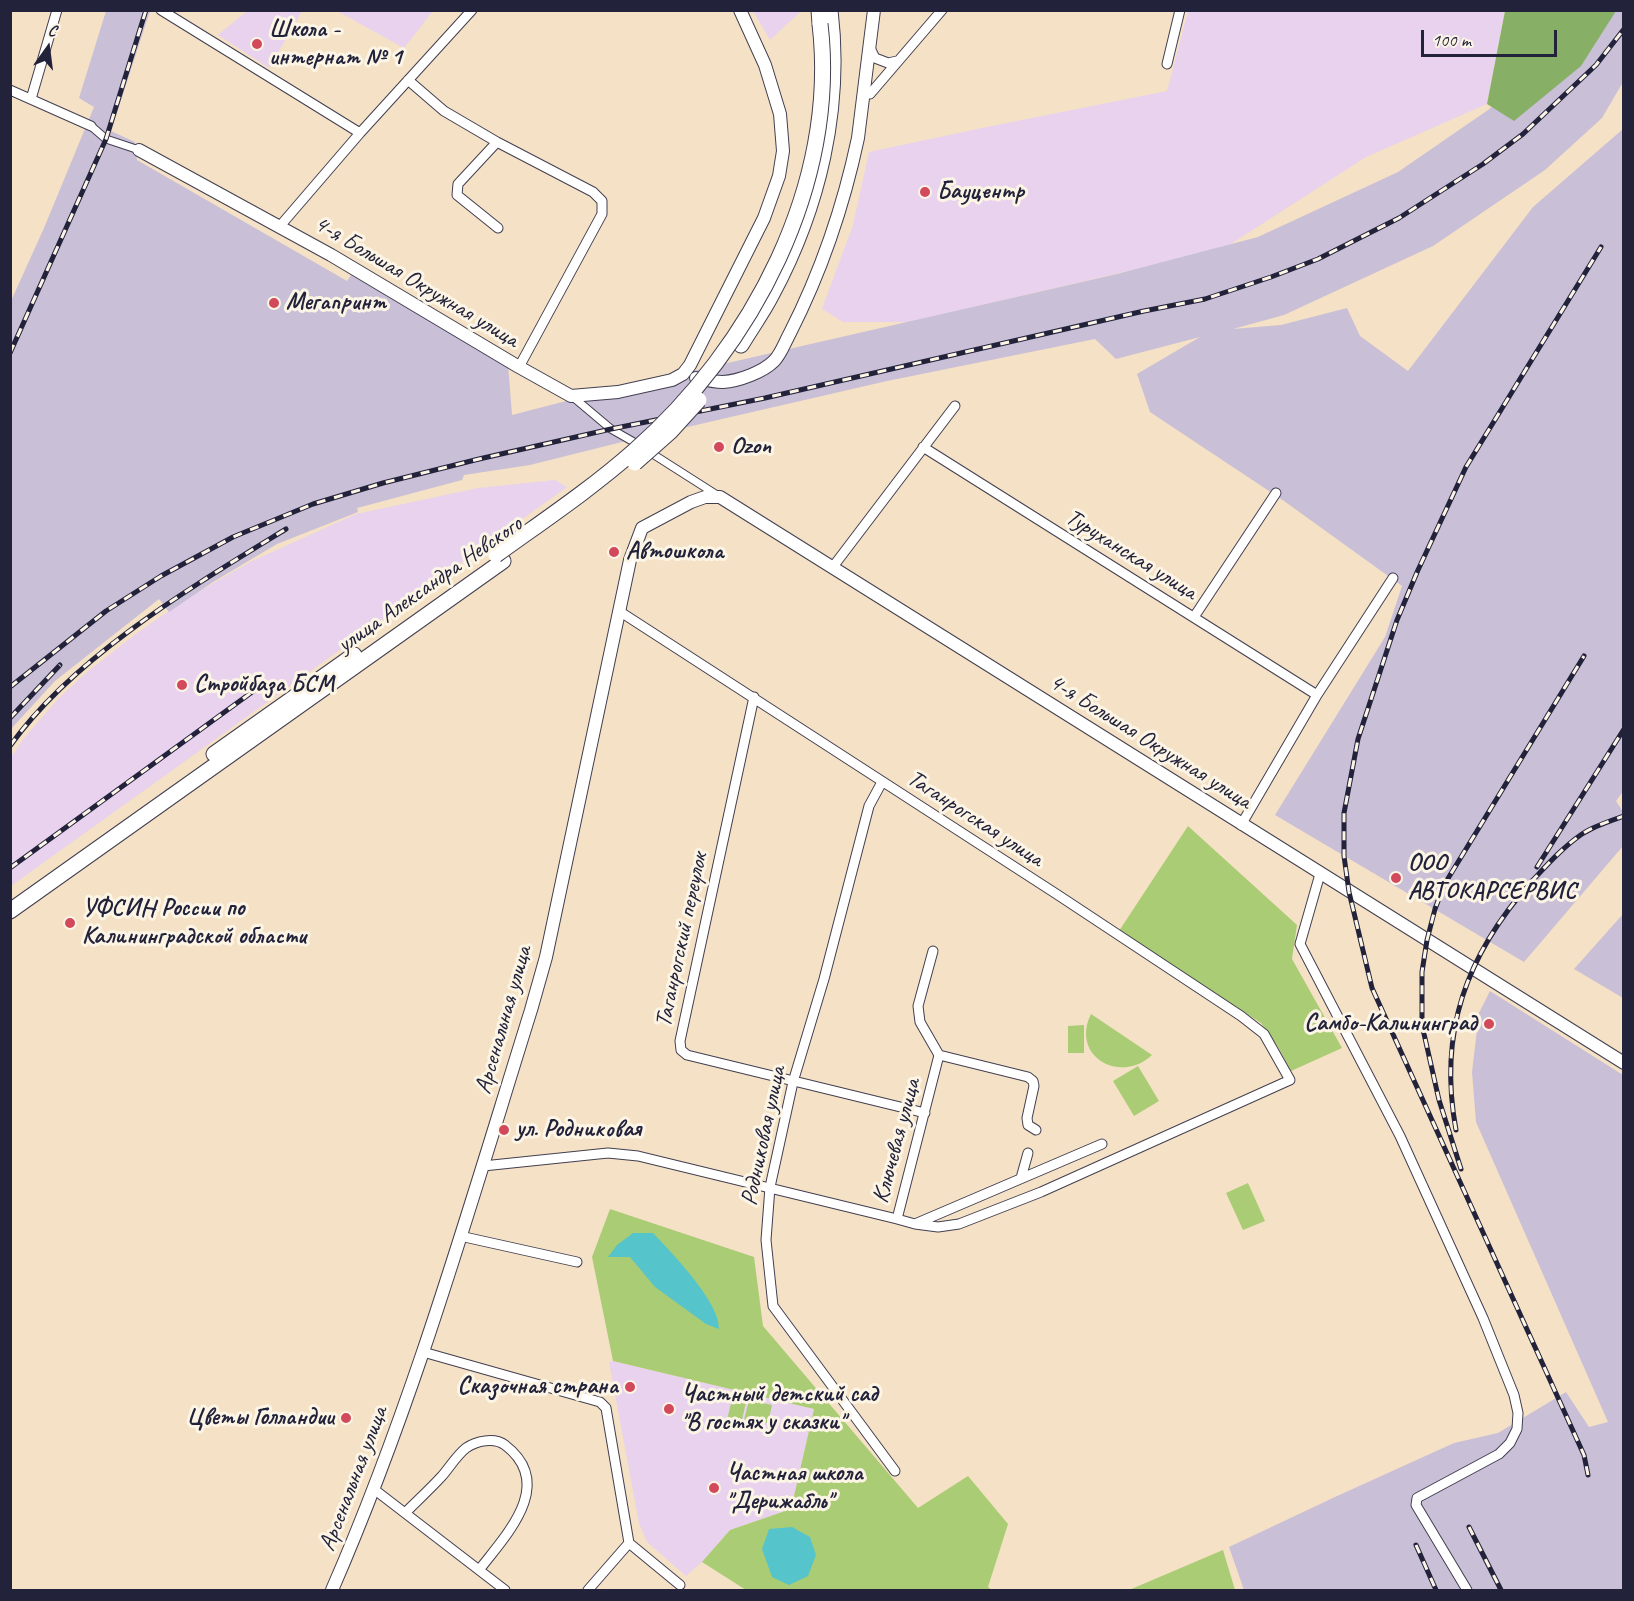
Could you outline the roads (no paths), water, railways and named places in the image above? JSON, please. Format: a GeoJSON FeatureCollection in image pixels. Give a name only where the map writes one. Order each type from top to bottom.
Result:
{"type":"FeatureCollection","features":[{"type":"Feature","properties":{"kind":"main road","name":"улица Александра Невского"},"geometry":{"type":"LineString","coordinates":[[10,911],[500,558],[597,493],[664,438],[707,391],[741,345],[771,295],[810,208],[828,128],[833,65],[825,17]]}},
{"type":"Feature","properties":{"kind":"main road"},"geometry":{"type":"LineString","coordinates":[[10,900],[310,685],[500,558]]}},
{"type":"Feature","properties":{"kind":"street"},"geometry":{"type":"LineString","coordinates":[[31,99],[57,10]]}},
{"type":"Feature","properties":{"kind":"street"},"geometry":{"type":"LineString","coordinates":[[161,10],[360,133]]}},
{"type":"Feature","properties":{"kind":"street"},"geometry":{"type":"LineString","coordinates":[[280,226],[360,133],[472,10]]}},
{"type":"Feature","properties":{"kind":"street"},"geometry":{"type":"LineString","coordinates":[[571,396],[634,389],[672,380],[687,370],[764,218],[779,176],[783,151],[780,114],[765,65],[740,10]]}},
{"type":"Feature","properties":{"kind":"street"},"geometry":{"type":"LineString","coordinates":[[687,370],[714,376],[740,378],[773,362],[783,346],[807,295],[834,222],[854,158],[874,10]]}},
{"type":"Feature","properties":{"kind":"street"},"geometry":{"type":"LineString","coordinates":[[864,94],[870,94],[942,10]]}},
{"type":"Feature","properties":{"kind":"street"},"geometry":{"type":"LineString","coordinates":[[1167,64],[1180,10]]}},
{"type":"Feature","properties":{"kind":"street"},"geometry":{"type":"LineString","coordinates":[[869,46],[875,58],[888,63],[897,61]]}},
{"type":"Feature","properties":{"kind":"street"},"geometry":{"type":"LineString","coordinates":[[408,80],[444,111],[497,142],[593,192],[602,201],[602,214],[519,367]]}},
{"type":"Feature","properties":{"kind":"street"},"geometry":{"type":"LineString","coordinates":[[10,90],[91,126],[106,139],[139,150]]}},
{"type":"Feature","properties":{"kind":"street"},"geometry":{"type":"LineString","coordinates":[[497,142],[458,184],[456,195],[498,228]]}},
{"type":"Feature","properties":{"kind":"street","name":"4-я Большая Окружная улица"},"geometry":{"type":"LineString","coordinates":[[139,150],[280,226],[571,396],[611,429],[655,454],[832,568],[1623,1063]]}},
{"type":"Feature","properties":{"kind":"street"},"geometry":{"type":"LineString","coordinates":[[832,568],[955,406]]}},
{"type":"Feature","properties":{"kind":"street","name":"Туруханская улица"},"geometry":{"type":"LineString","coordinates":[[923,447],[1317,695]]}},
{"type":"Feature","properties":{"kind":"street"},"geometry":{"type":"LineString","coordinates":[[1194,617],[1276,493]]}},
{"type":"Feature","properties":{"kind":"street","name":"Арсенальная улица"},"geometry":{"type":"LineString","coordinates":[[336,1589],[375,1490],[423,1352],[531,1010],[546,957],[630,560],[642,528],[691,502],[705,497],[720,497]]}},
{"type":"Feature","properties":{"kind":"street"},"geometry":{"type":"LineString","coordinates":[[1241,825],[1317,695],[1393,578]]}},
{"type":"Feature","properties":{"kind":"street","name":"Таганрогская улица"},"geometry":{"type":"LineString","coordinates":[[619,611],[1242,1016],[1264,1034],[1290,1080],[1041,1192],[979,1216],[958,1224],[938,1227],[915,1224]]}},
{"type":"Feature","properties":{"kind":"street","name":"Таганрогский переулок"},"geometry":{"type":"LineString","coordinates":[[753,697],[680,1041],[681,1050],[687,1055],[925,1113]]}},
{"type":"Feature","properties":{"kind":"street","name":"Родниковая улица"},"geometry":{"type":"LineString","coordinates":[[882,782],[869,806],[824,979],[793,1082],[770,1187],[766,1240],[772,1305],[894,1471]]}},
{"type":"Feature","properties":{"kind":"street"},"geometry":{"type":"LineString","coordinates":[[1320,874],[1300,944],[1400,1136],[1483,1318],[1514,1395],[1518,1413],[1517,1429],[1510,1443],[1499,1454],[1417,1498],[1416,1505],[1467,1590]]}},
{"type":"Feature","properties":{"kind":"street"},"geometry":{"type":"LineString","coordinates":[[933,951],[918,1006],[920,1023],[939,1055]]}},
{"type":"Feature","properties":{"kind":"street","name":"Ключевая улица"},"geometry":{"type":"LineString","coordinates":[[483,1166],[608,1153],[638,1156],[897,1219],[939,1055],[1028,1077],[1033,1081],[1034,1086],[1027,1118],[1028,1125],[1036,1130]]}},
{"type":"Feature","properties":{"kind":"street"},"geometry":{"type":"LineString","coordinates":[[897,1219],[915,1224],[1102,1144]]}},
{"type":"Feature","properties":{"kind":"street"},"geometry":{"type":"LineString","coordinates":[[1022,1178],[1028,1152]]}},
{"type":"Feature","properties":{"kind":"street"},"geometry":{"type":"LineString","coordinates":[[460,1236],[577,1262]]}},
{"type":"Feature","properties":{"kind":"street"},"geometry":{"type":"LineString","coordinates":[[423,1352],[600,1402],[606,1408],[629,1544],[680,1585]]}},
{"type":"Feature","properties":{"kind":"street"},"geometry":{"type":"LineString","coordinates":[[406,1512],[466,1449],[486,1440],[501,1442],[516,1454],[525,1470],[527,1494],[518,1520],[479,1570]]}},
{"type":"Feature","properties":{"kind":"street"},"geometry":{"type":"LineString","coordinates":[[375,1490],[505,1590]]}},
{"type":"Feature","properties":{"kind":"street"},"geometry":{"type":"LineString","coordinates":[[588,1590],[629,1544]]}},
{"type":"Feature","properties":{"kind":"water"},"geometry":{"type":"Polygon","coordinates":[[[633,1233],[653,1233],[671,1252],[712,1305],[719,1329],[706,1324],[655,1287],[630,1257],[608,1257],[617,1245],[633,1233]]]}},
{"type":"Feature","properties":{"kind":"water"},"geometry":{"type":"Polygon","coordinates":[[[792,1527],[810,1537],[816,1555],[808,1576],[789,1585],[772,1577],[762,1549],[769,1529],[792,1527]]]}},
{"type":"Feature","properties":{"kind":"railway"},"geometry":{"type":"LineString","coordinates":[[10,353],[106,139],[146,10]]}},
{"type":"Feature","properties":{"kind":"railway"},"geometry":{"type":"LineString","coordinates":[[10,687],[106,611],[161,576],[233,537],[313,504],[383,483],[479,459],[611,429],[765,398],[1205,299],[1318,259],[1399,218],[1483,164],[1523,134],[1596,65],[1624,29]]}},
{"type":"Feature","properties":{"kind":"railway"},"geometry":{"type":"LineString","coordinates":[[1588,1475],[1584,1455],[1372,988],[1349,892],[1344,856],[1344,813],[1358,739],[1397,620],[1418,570],[1466,467],[1601,247]]}},
{"type":"Feature","properties":{"kind":"railway"},"geometry":{"type":"LineString","coordinates":[[10,746],[36,713],[101,653],[175,599],[286,529]]}},
{"type":"Feature","properties":{"kind":"railway"},"geometry":{"type":"LineString","coordinates":[[1461,1169],[1439,1100],[1422,1025],[1422,972],[1427,940],[1444,885],[1584,656]]}},
{"type":"Feature","properties":{"kind":"railway"},"geometry":{"type":"LineString","coordinates":[[10,718],[60,665]]}},
{"type":"Feature","properties":{"kind":"railway"},"geometry":{"type":"LineString","coordinates":[[10,868],[259,687]]}},
{"type":"Feature","properties":{"kind":"railway"},"geometry":{"type":"LineString","coordinates":[[1537,867],[1624,729]]}},
{"type":"Feature","properties":{"kind":"railway"},"geometry":{"type":"LineString","coordinates":[[1456,1130],[1451,1094],[1451,1060],[1462,996],[1474,966],[1509,909],[1562,850],[1587,831],[1624,816]]}},
{"type":"Feature","properties":{"kind":"railway"},"geometry":{"type":"LineString","coordinates":[[1469,1527],[1501,1590]]}},
{"type":"Feature","properties":{"kind":"railway"},"geometry":{"type":"LineString","coordinates":[[1416,1545],[1436,1590]]}},
{"type":"Feature","properties":{"kind":"place","name":"Школа - интернат № 1"},"geometry":{"type":"Point","coordinates":[257,44]}},
{"type":"Feature","properties":{"kind":"place","name":"Бауцентр"},"geometry":{"type":"Point","coordinates":[925,192]}},
{"type":"Feature","properties":{"kind":"place","name":"Мегапринт"},"geometry":{"type":"Point","coordinates":[274,303]}},
{"type":"Feature","properties":{"kind":"place","name":"Ozon"},"geometry":{"type":"Point","coordinates":[719,447]}},
{"type":"Feature","properties":{"kind":"place","name":"Автошкола"},"geometry":{"type":"Point","coordinates":[614,552]}},
{"type":"Feature","properties":{"kind":"place","name":"Стройбаза БСМ"},"geometry":{"type":"Point","coordinates":[182,685]}},
{"type":"Feature","properties":{"kind":"place","name":"ООО АВТОКАРСЕРВИС"},"geometry":{"type":"Point","coordinates":[1396,878]}},
{"type":"Feature","properties":{"kind":"place","name":"УФСИН России по Калининградской области"},"geometry":{"type":"Point","coordinates":[70,923]}},
{"type":"Feature","properties":{"kind":"place","name":"Самбо-Калининград"},"geometry":{"type":"Point","coordinates":[1489,1024]}},
{"type":"Feature","properties":{"kind":"place","name":"ул. Родниковая"},"geometry":{"type":"Point","coordinates":[504,1130]}},
{"type":"Feature","properties":{"kind":"place","name":"Сказочная страна"},"geometry":{"type":"Point","coordinates":[630,1387]}},
{"type":"Feature","properties":{"kind":"place","name":"Частный детский сад \"В гостях у сказки\""},"geometry":{"type":"Point","coordinates":[669,1409]}},
{"type":"Feature","properties":{"kind":"place","name":"Цветы Голландии"},"geometry":{"type":"Point","coordinates":[346,1418]}},
{"type":"Feature","properties":{"kind":"place","name":"Частная школа \"Дерижабль\""},"geometry":{"type":"Point","coordinates":[714,1488]}}]}
